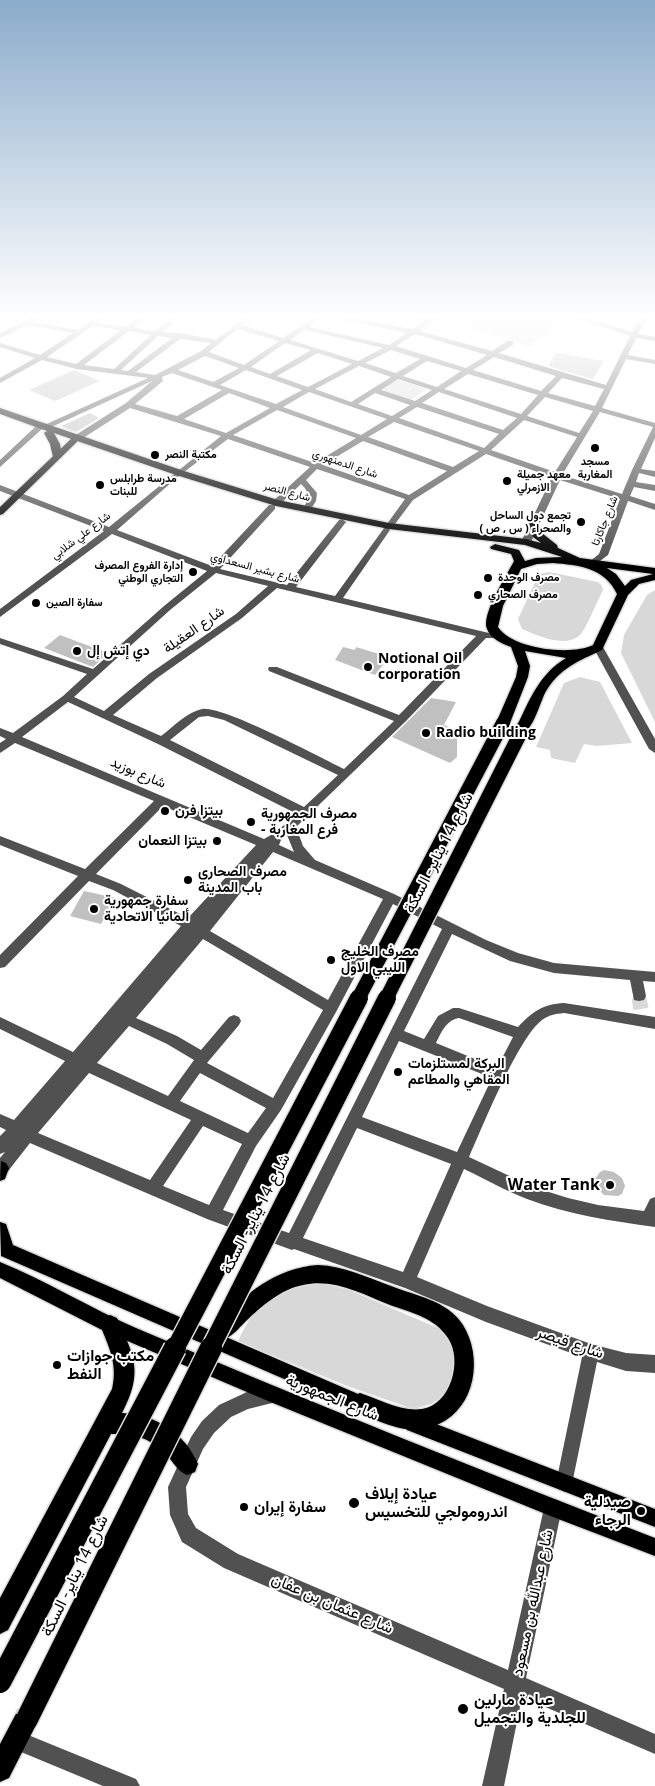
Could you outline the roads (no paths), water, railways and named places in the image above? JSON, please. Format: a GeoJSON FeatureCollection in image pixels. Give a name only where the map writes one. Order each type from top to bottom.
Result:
{"type":"FeatureCollection","features":[{"type":"Feature","properties":{"kind":"highway","name":"شارع النصر"},"geometry":{"type":"LineString","coordinates":[[0,411],[44,429]]}},
{"type":"Feature","properties":{"kind":"highway","name":"شارع النصر"},"geometry":{"type":"LineString","coordinates":[[0,415],[274,505],[342,522],[538,546],[563,553],[577,561]]}},
{"type":"Feature","properties":{"kind":"highway"},"geometry":{"type":"LineString","coordinates":[[44,429],[55,444],[57,455]]}},
{"type":"Feature","properties":{"kind":"highway","name":"شارع النصر"},"geometry":{"type":"LineString","coordinates":[[274,505],[388,528]]}},
{"type":"Feature","properties":{"kind":"highway"},"geometry":{"type":"LineString","coordinates":[[533,525],[537,535],[547,544],[563,553]]}},
{"type":"Feature","properties":{"kind":"highway"},"geometry":{"type":"LineString","coordinates":[[517,544],[518,562]]}},
{"type":"Feature","properties":{"kind":"highway"},"geometry":{"type":"LineString","coordinates":[[538,546],[525,552],[518,562],[491,625],[499,637],[538,651],[559,654],[581,654],[598,647],[623,594],[634,582],[655,577]]}},
{"type":"Feature","properties":{"kind":"highway"},"geometry":{"type":"LineString","coordinates":[[577,561],[599,567],[621,587],[623,594]]}},
{"type":"Feature","properties":{"kind":"highway"},"geometry":{"type":"LineString","coordinates":[[518,562],[577,561],[655,571]]}},
{"type":"Feature","properties":{"kind":"highway","name":"شارع 14 يناير- السكة"},"geometry":{"type":"LineString","coordinates":[[0,1682],[503,723],[522,677],[524,666],[516,644]]}},
{"type":"Feature","properties":{"kind":"highway","name":"شارع 14 يناير- السكة"},"geometry":{"type":"LineString","coordinates":[[0,1769],[22,1729],[216,1337],[544,684],[551,673],[581,654]]}},
{"type":"Feature","properties":{"kind":"highway"},"geometry":{"type":"LineString","coordinates":[[216,1337],[245,1308],[281,1282],[300,1276],[318,1274],[356,1282],[430,1310],[446,1320],[457,1334],[465,1352],[465,1372],[459,1392],[450,1404],[438,1414],[424,1420],[360,1403]]}},
{"type":"Feature","properties":{"kind":"highway"},"geometry":{"type":"LineString","coordinates":[[0,1622],[122,1392],[126,1377],[124,1360],[110,1324]]}},
{"type":"Feature","properties":{"kind":"highway"},"geometry":{"type":"LineString","coordinates":[[105,1424],[125,1422],[144,1425],[162,1434],[176,1447],[187,1464]]}},
{"type":"Feature","properties":{"kind":"main road"},"geometry":{"type":"LineString","coordinates":[[0,512],[75,439]]}},
{"type":"Feature","properties":{"kind":"main road"},"geometry":{"type":"LineString","coordinates":[[0,1230],[4,1249]]}},
{"type":"Feature","properties":{"kind":"main road","name":"شارع الجمهورية"},"geometry":{"type":"LineString","coordinates":[[4,1249],[360,1403],[655,1518]]}},
{"type":"Feature","properties":{"kind":"main road","name":"شارع الجمهورية"},"geometry":{"type":"LineString","coordinates":[[0,1270],[110,1324],[274,1395],[655,1548]]}},
{"type":"Feature","properties":{"kind":"street"},"geometry":{"type":"LineString","coordinates":[[0,464],[44,429],[110,399]]}},
{"type":"Feature","properties":{"kind":"street"},"geometry":{"type":"LineString","coordinates":[[75,439],[135,399]]}},
{"type":"Feature","properties":{"kind":"street"},"geometry":{"type":"LineString","coordinates":[[178,419],[212,399]]}},
{"type":"Feature","properties":{"kind":"street"},"geometry":{"type":"LineString","coordinates":[[254,399],[452,470]]}},
{"type":"Feature","properties":{"kind":"street","name":"شارع علي شلابي"},"geometry":{"type":"LineString","coordinates":[[0,614],[111,530],[228,435],[290,399]]}},
{"type":"Feature","properties":{"kind":"street"},"geometry":{"type":"LineString","coordinates":[[334,399],[557,476],[655,507]]}},
{"type":"Feature","properties":{"kind":"street"},"geometry":{"type":"LineString","coordinates":[[351,405],[360,399]]}},
{"type":"Feature","properties":{"kind":"street"},"geometry":{"type":"LineString","coordinates":[[401,399],[503,433]]}},
{"type":"Feature","properties":{"kind":"street"},"geometry":{"type":"LineString","coordinates":[[0,749],[67,698],[93,673],[214,570],[300,479],[316,466],[422,399]]}},
{"type":"Feature","properties":{"kind":"street"},"geometry":{"type":"LineString","coordinates":[[465,399],[581,436]]}},
{"type":"Feature","properties":{"kind":"street"},"geometry":{"type":"LineString","coordinates":[[338,600],[410,498],[485,451],[541,399]]}},
{"type":"Feature","properties":{"kind":"street"},"geometry":{"type":"LineString","coordinates":[[561,399],[655,425]]}},
{"type":"Feature","properties":{"kind":"street"},"geometry":{"type":"LineString","coordinates":[[517,544],[533,525],[557,476],[603,399]]}},
{"type":"Feature","properties":{"kind":"street","name":"شارع الدمنهوري"},"geometry":{"type":"LineString","coordinates":[[129,405],[228,435],[410,498]]}},
{"type":"Feature","properties":{"kind":"street","name":"شارع جاكارتا"},"geometry":{"type":"LineString","coordinates":[[593,563],[604,555],[636,470],[655,429]]}},
{"type":"Feature","properties":{"kind":"street"},"geometry":{"type":"LineString","coordinates":[[642,456],[655,458]]}},
{"type":"Feature","properties":{"kind":"street"},"geometry":{"type":"LineString","coordinates":[[636,470],[655,474]]}},
{"type":"Feature","properties":{"kind":"street"},"geometry":{"type":"LineString","coordinates":[[300,479],[313,492],[313,501],[306,510]]}},
{"type":"Feature","properties":{"kind":"street"},"geometry":{"type":"LineString","coordinates":[[631,484],[655,488]]}},
{"type":"Feature","properties":{"kind":"street","name":"شارع بشير السعداوي"},"geometry":{"type":"LineString","coordinates":[[0,488],[214,570],[274,586],[483,635],[499,637]]}},
{"type":"Feature","properties":{"kind":"street"},"geometry":{"type":"LineString","coordinates":[[289,589],[342,522]]}},
{"type":"Feature","properties":{"kind":"street","name":"شارع العقيلة"},"geometry":{"type":"LineString","coordinates":[[106,715],[153,676],[239,616],[274,586]]}},
{"type":"Feature","properties":{"kind":"street"},"geometry":{"type":"LineString","coordinates":[[0,1171],[22,1131],[81,1062],[190,925],[268,846],[401,720],[483,635]]}},
{"type":"Feature","properties":{"kind":"street"},"geometry":{"type":"LineString","coordinates":[[0,640],[93,673]]}},
{"type":"Feature","properties":{"kind":"street"},"geometry":{"type":"LineString","coordinates":[[598,647],[655,749]]}},
{"type":"Feature","properties":{"kind":"street"},"geometry":{"type":"LineString","coordinates":[[273,669],[401,720]]}},
{"type":"Feature","properties":{"kind":"street"},"geometry":{"type":"LineString","coordinates":[[67,698],[162,742],[305,813]]}},
{"type":"Feature","properties":{"kind":"street"},"geometry":{"type":"LineString","coordinates":[[162,742],[201,712],[212,712],[346,774]]}},
{"type":"Feature","properties":{"kind":"street","name":"شارع بوزيد"},"geometry":{"type":"LineString","coordinates":[[0,732],[390,897],[449,927],[515,957],[554,968],[636,977],[655,977]]}},
{"type":"Feature","properties":{"kind":"street"},"geometry":{"type":"LineString","coordinates":[[0,963],[162,800]]}},
{"type":"Feature","properties":{"kind":"street"},"geometry":{"type":"LineString","coordinates":[[285,831],[311,864]]}},
{"type":"Feature","properties":{"kind":"street"},"geometry":{"type":"LineString","coordinates":[[0,840],[87,875],[159,908],[190,925]]}},
{"type":"Feature","properties":{"kind":"street"},"geometry":{"type":"LineString","coordinates":[[81,1062],[126,1019],[202,932],[268,846]]}},
{"type":"Feature","properties":{"kind":"street"},"geometry":{"type":"LineString","coordinates":[[213,1214],[251,1141],[276,1106],[331,1008],[390,897]]}},
{"type":"Feature","properties":{"kind":"street"},"geometry":{"type":"LineString","coordinates":[[292,1243],[449,927]]}},
{"type":"Feature","properties":{"kind":"street"},"geometry":{"type":"LineString","coordinates":[[202,932],[331,1008]]}},
{"type":"Feature","properties":{"kind":"street"},"geometry":{"type":"LineString","coordinates":[[407,1281],[460,1160],[521,1034],[536,1017],[550,1009],[644,1012],[636,977]]}},
{"type":"Feature","properties":{"kind":"street"},"geometry":{"type":"LineString","coordinates":[[427,1046],[444,1018],[453,1013],[521,1034]]}},
{"type":"Feature","properties":{"kind":"street"},"geometry":{"type":"LineString","coordinates":[[126,1019],[172,1040],[200,1061],[276,1106]]}},
{"type":"Feature","properties":{"kind":"street"},"geometry":{"type":"LineString","coordinates":[[170,1104],[200,1061],[234,1021]]}},
{"type":"Feature","properties":{"kind":"street"},"geometry":{"type":"LineString","coordinates":[[0,1023],[251,1141]]}},
{"type":"Feature","properties":{"kind":"street"},"geometry":{"type":"LineString","coordinates":[[397,1034],[500,1075]]}},
{"type":"Feature","properties":{"kind":"street"},"geometry":{"type":"LineString","coordinates":[[154,1187],[201,1117]]}},
{"type":"Feature","properties":{"kind":"street","name":"شارع قيصر"},"geometry":{"type":"LineString","coordinates":[[0,1120],[213,1214],[292,1243],[407,1281],[486,1314],[591,1352],[626,1362],[655,1364]]}},
{"type":"Feature","properties":{"kind":"street"},"geometry":{"type":"LineString","coordinates":[[354,1120],[460,1160],[530,1193],[568,1205],[651,1220],[655,1204]]}},
{"type":"Feature","properties":{"kind":"street"},"geometry":{"type":"LineString","coordinates":[[0,1147],[22,1131]]}},
{"type":"Feature","properties":{"kind":"street"},"geometry":{"type":"LineString","coordinates":[[565,1483],[591,1352]]}},
{"type":"Feature","properties":{"kind":"street","name":"شارع عثمان بن عفان"},"geometry":{"type":"LineString","coordinates":[[274,1395],[247,1401],[225,1411],[208,1427],[197,1443],[177,1487],[179,1515],[189,1535],[231,1561],[655,1744]]}},
{"type":"Feature","properties":{"kind":"street","name":"شارع عبدالله بن مسعود"},"geometry":{"type":"LineString","coordinates":[[493,1786],[517,1683],[553,1508]]}},
{"type":"Feature","properties":{"kind":"street"},"geometry":{"type":"LineString","coordinates":[[22,1729],[128,1786]]}},
{"type":"Feature","properties":{"kind":"tunnel"},"geometry":{"type":"LineString","coordinates":[[639,998],[641,1009]]}},
{"type":"Feature","properties":{"kind":"place","name":"مسجد المغاربة"},"geometry":{"type":"Point","coordinates":[595,448]}},
{"type":"Feature","properties":{"kind":"place","name":"مكتبة النصر"},"geometry":{"type":"Point","coordinates":[155,455]}},
{"type":"Feature","properties":{"kind":"place","name":"معهد جميلة الازمرلي"},"geometry":{"type":"Point","coordinates":[507,481]}},
{"type":"Feature","properties":{"kind":"place","name":"مدرسة طرابلس للبنات"},"geometry":{"type":"Point","coordinates":[100,485]}},
{"type":"Feature","properties":{"kind":"place","name":"تجمع دول الساحل والصحراء ( س , ص )"},"geometry":{"type":"Point","coordinates":[581,522]}},
{"type":"Feature","properties":{"kind":"place","name":"إدارة الفروع المصرف التجاري الوطني"},"geometry":{"type":"Point","coordinates":[193,572]}},
{"type":"Feature","properties":{"kind":"place","name":"مصرف الوحدة"},"geometry":{"type":"Point","coordinates":[488,578]}},
{"type":"Feature","properties":{"kind":"place","name":"مصرف الصحاري"},"geometry":{"type":"Point","coordinates":[478,595]}},
{"type":"Feature","properties":{"kind":"place","name":"سفارة الصين"},"geometry":{"type":"Point","coordinates":[36,603]}},
{"type":"Feature","properties":{"kind":"place","name":"دي إتش إل"},"geometry":{"type":"Point","coordinates":[77,651]}},
{"type":"Feature","properties":{"kind":"place","name":"Notional Oil corporation"},"geometry":{"type":"Point","coordinates":[368,667]}},
{"type":"Feature","properties":{"kind":"place","name":"Radio building"},"geometry":{"type":"Point","coordinates":[426,733]}},
{"type":"Feature","properties":{"kind":"place","name":"بيتزا فرن"},"geometry":{"type":"Point","coordinates":[165,811]}},
{"type":"Feature","properties":{"kind":"place","name":"مصرف الجمهورية - فرع المغاربة"},"geometry":{"type":"Point","coordinates":[251,822]}},
{"type":"Feature","properties":{"kind":"place","name":"بيتزا النعمان"},"geometry":{"type":"Point","coordinates":[217,841]}},
{"type":"Feature","properties":{"kind":"place","name":"مصرف الصحاري باب المدينة"},"geometry":{"type":"Point","coordinates":[188,880]}},
{"type":"Feature","properties":{"kind":"place","name":"سفارة جمهورية ألمانيا الاتحادية"},"geometry":{"type":"Point","coordinates":[94,909]}},
{"type":"Feature","properties":{"kind":"place","name":"مصرف الخليج الليبي الاول"},"geometry":{"type":"Point","coordinates":[331,960]}},
{"type":"Feature","properties":{"kind":"place","name":"البركة لمستلزمات المقاهي والمطاعم"},"geometry":{"type":"Point","coordinates":[398,1072]}},
{"type":"Feature","properties":{"kind":"place","name":"Water Tank"},"geometry":{"type":"Point","coordinates":[610,1185]}},
{"type":"Feature","properties":{"kind":"place","name":"مكتب جوازات النفط"},"geometry":{"type":"Point","coordinates":[57,1365]}},
{"type":"Feature","properties":{"kind":"place","name":"عيادة إيلاف اندرومولجي للتخسيس"},"geometry":{"type":"Point","coordinates":[354,1503]}},
{"type":"Feature","properties":{"kind":"place","name":"سفارة إيران"},"geometry":{"type":"Point","coordinates":[244,1507]}},
{"type":"Feature","properties":{"kind":"place","name":"صيدلية الرجاء"},"geometry":{"type":"Point","coordinates":[641,1511]}},
{"type":"Feature","properties":{"kind":"place","name":"عيادة مارلين للجلدية والتجميل"},"geometry":{"type":"Point","coordinates":[463,1709]}}]}
